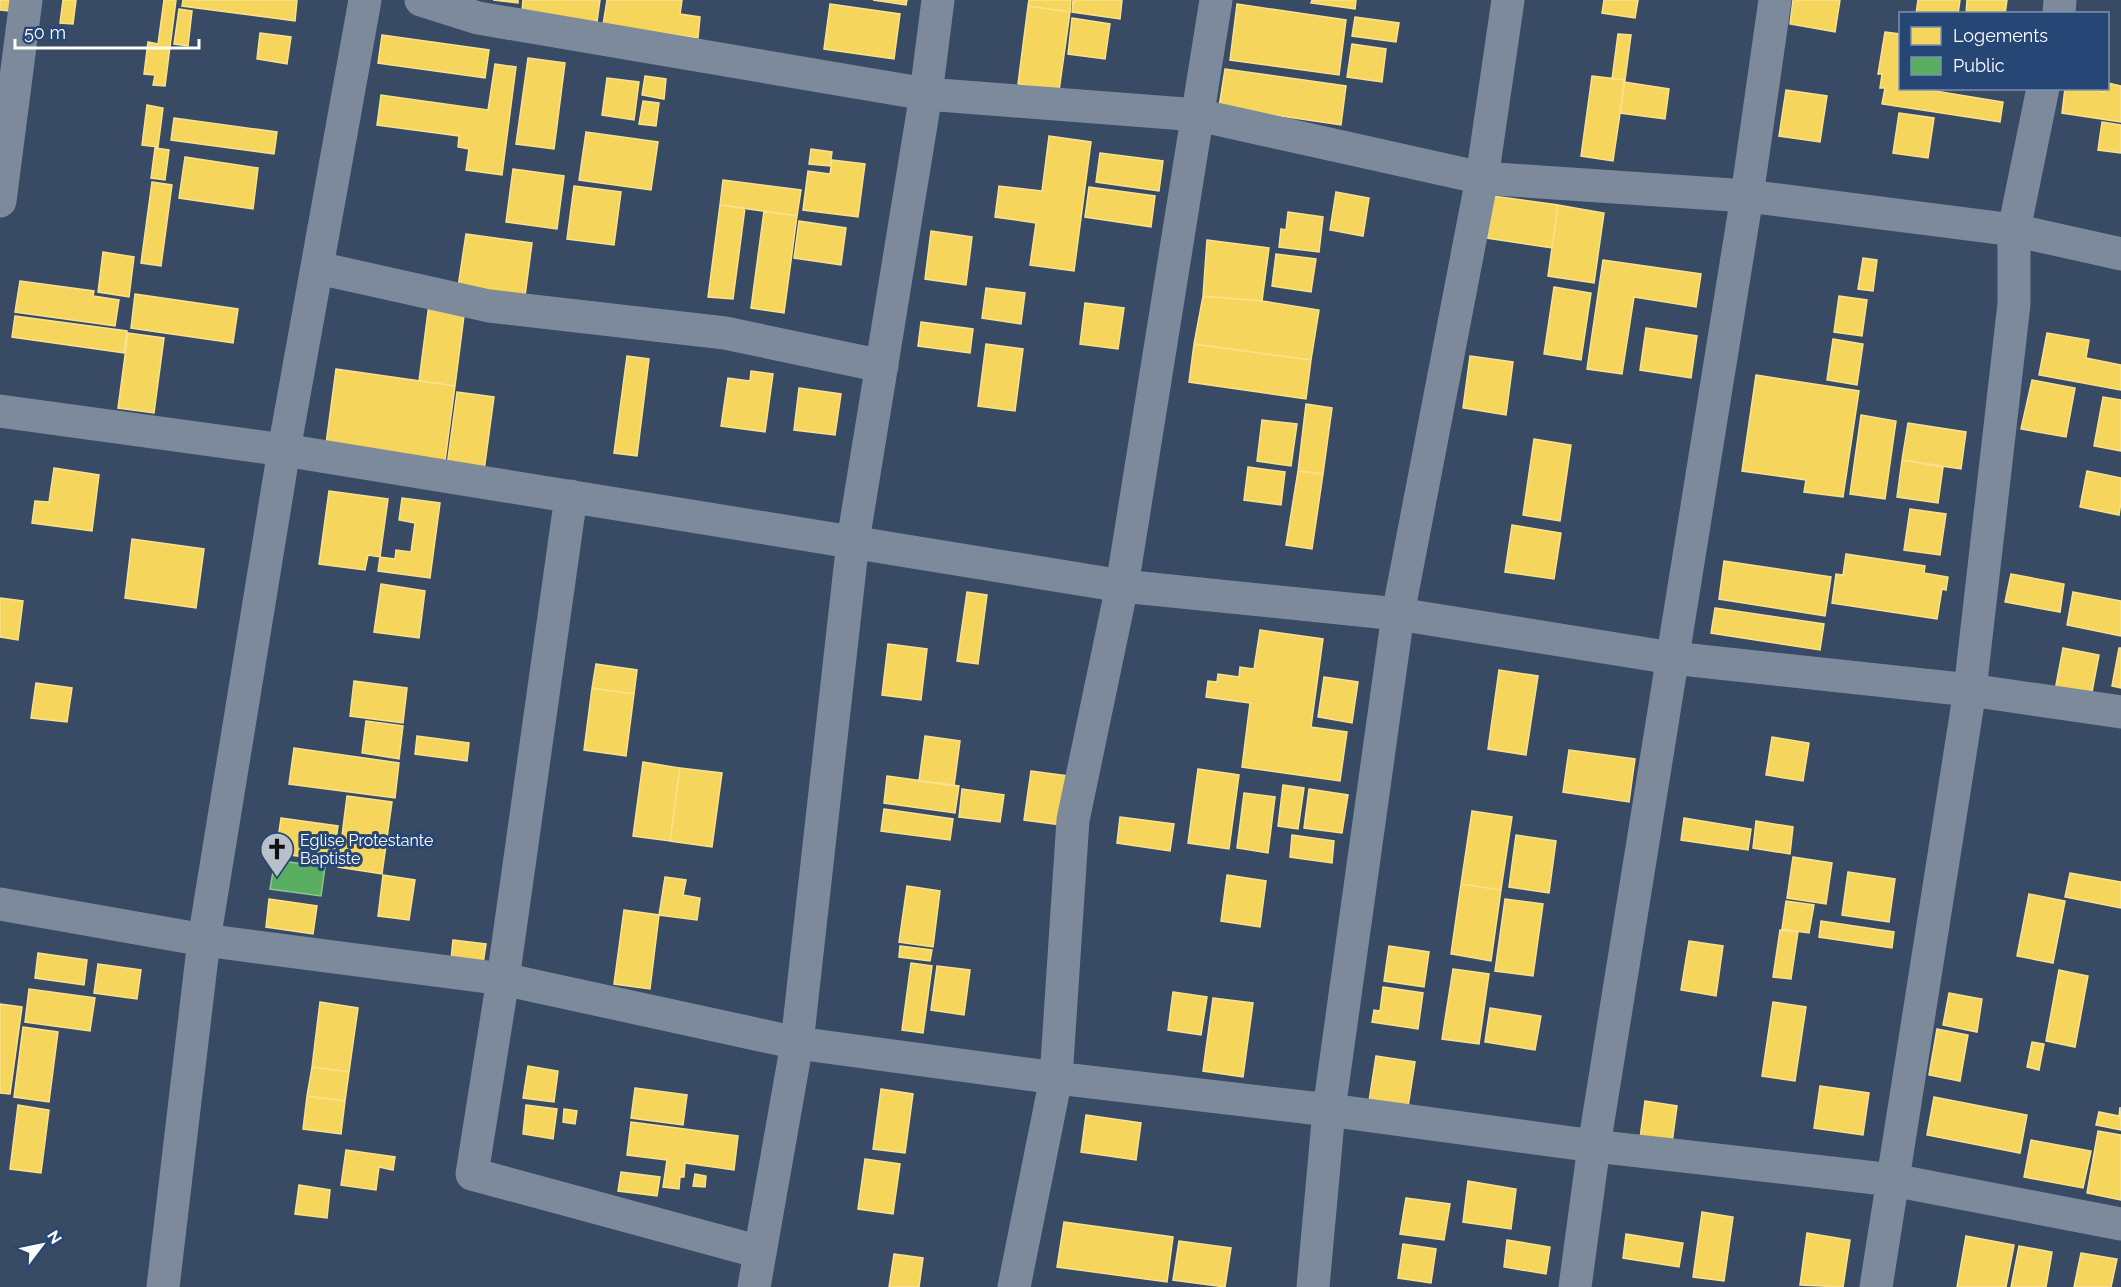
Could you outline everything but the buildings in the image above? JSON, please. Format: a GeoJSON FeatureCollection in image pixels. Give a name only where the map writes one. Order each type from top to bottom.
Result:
{"type":"FeatureCollection","features":[{"type":"Feature","properties":{"kind":"street"},"geometry":{"type":"LineString","coordinates":[[0,201],[26,0]]}},
{"type":"Feature","properties":{"kind":"street"},"geometry":{"type":"LineString","coordinates":[[163,1287],[204,939],[284,450],[365,0]]}},
{"type":"Feature","properties":{"kind":"street"},"geometry":{"type":"LineString","coordinates":[[421,0],[478,18],[926,94],[1198,115],[1482,178],[1747,196],[2014,230],[2121,254]]}},
{"type":"Feature","properties":{"kind":"street"},"geometry":{"type":"LineString","coordinates":[[754,1287],[796,1043],[853,541],[926,94],[938,0]]}},
{"type":"Feature","properties":{"kind":"street"},"geometry":{"type":"LineString","coordinates":[[1014,1287],[1056,1078],[1073,820],[1122,586],[1216,0]]}},
{"type":"Feature","properties":{"kind":"street"},"geometry":{"type":"LineString","coordinates":[[1313,1287],[1329,1110],[1398,614],[1482,178],[1508,0]]}},
{"type":"Feature","properties":{"kind":"street"},"geometry":{"type":"LineString","coordinates":[[1575,1287],[1594,1146],[1747,196],[1775,0]]}},
{"type":"Feature","properties":{"kind":"street"},"geometry":{"type":"LineString","coordinates":[[1876,1287],[1970,690],[2014,304],[2014,230],[2043,90]]}},
{"type":"Feature","properties":{"kind":"street"},"geometry":{"type":"LineString","coordinates":[[318,268],[489,306],[724,333],[882,366]]}},
{"type":"Feature","properties":{"kind":"street"},"geometry":{"type":"LineString","coordinates":[[0,411],[284,450],[1122,586],[1398,614],[1672,658],[1970,690],[2121,712]]}},
{"type":"Feature","properties":{"kind":"street"},"geometry":{"type":"LineString","coordinates":[[571,496],[503,979],[472,1174],[760,1252]]}},
{"type":"Feature","properties":{"kind":"street"},"geometry":{"type":"LineString","coordinates":[[0,904],[204,939],[503,979],[796,1043],[1594,1146],[1893,1179],[2121,1224]]}},
{"type":"Feature","properties":{"kind":"place","name":"Eglise Protestante Baptiste"},"geometry":{"type":"Point","coordinates":[277,878]}}]}
